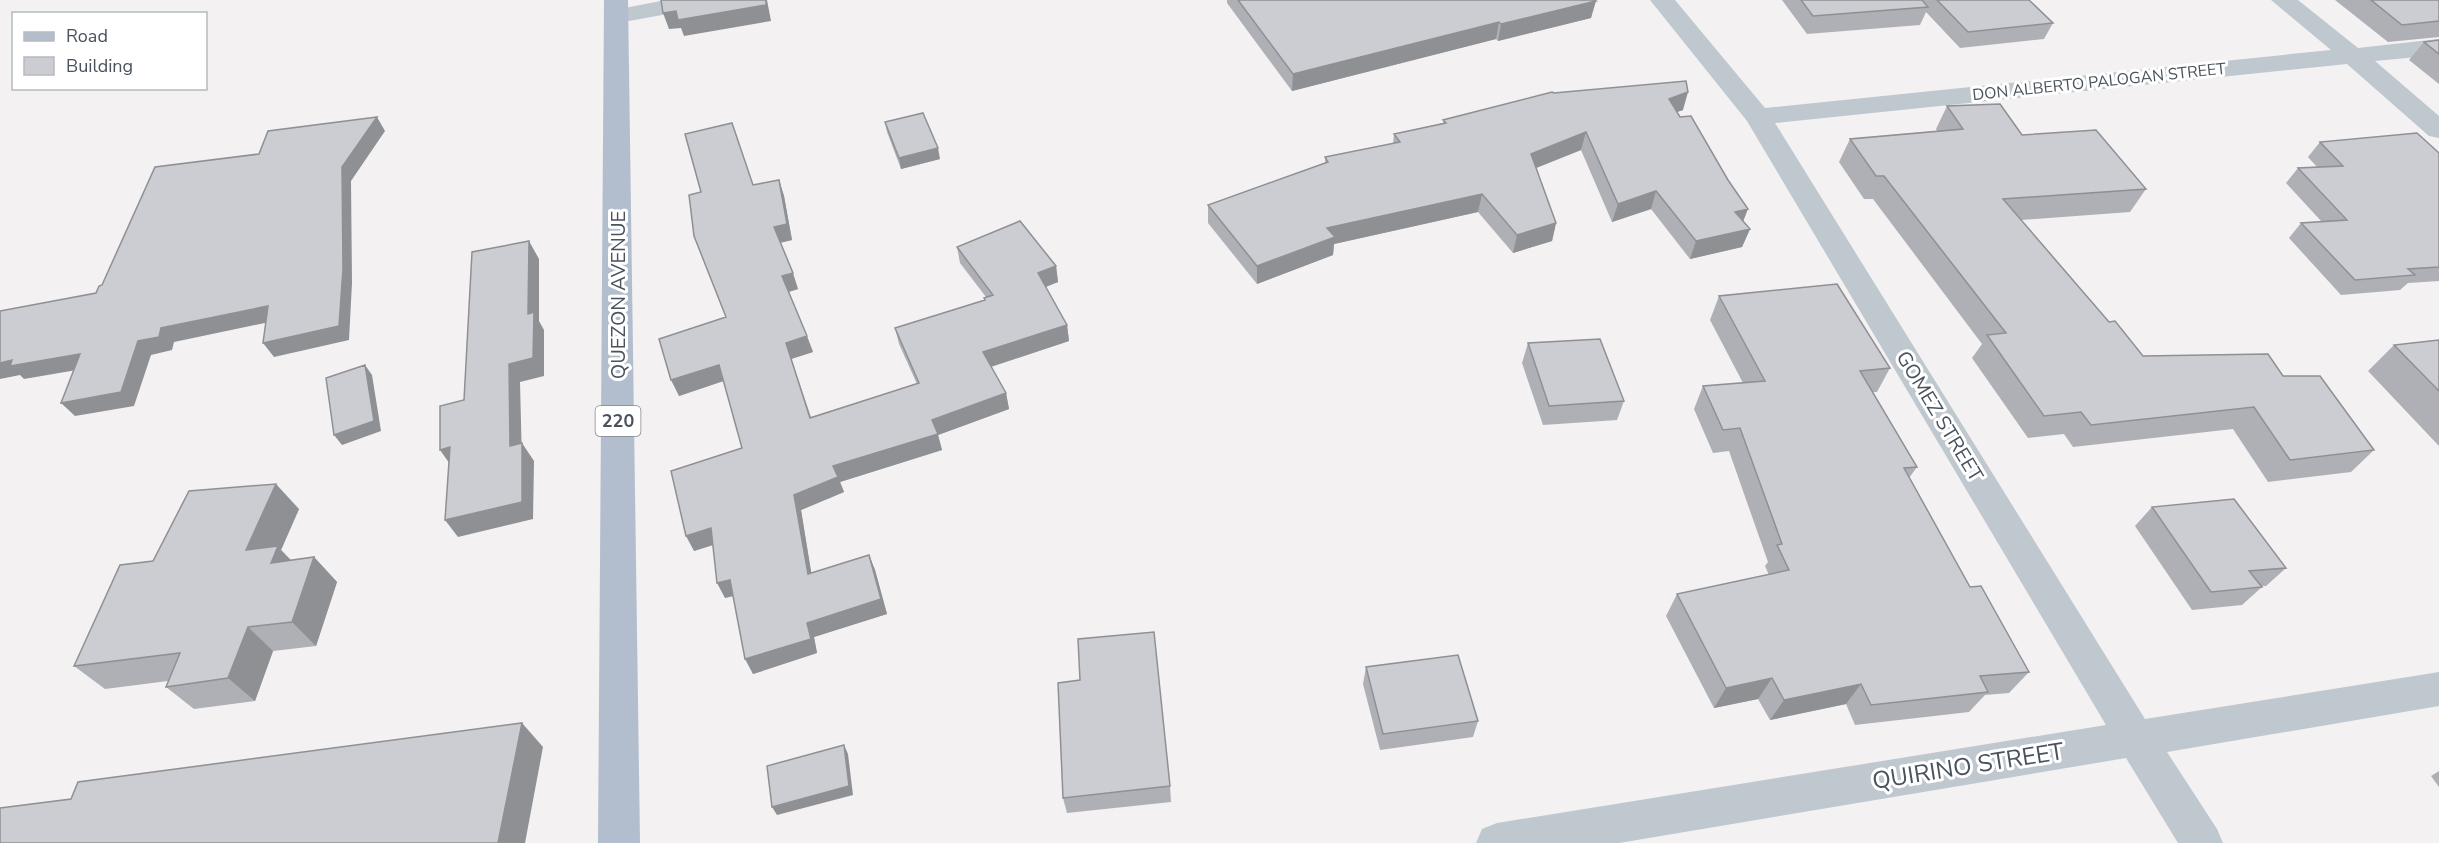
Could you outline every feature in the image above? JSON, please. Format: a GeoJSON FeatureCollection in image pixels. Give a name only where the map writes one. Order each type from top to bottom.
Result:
{"type":"FeatureCollection","features":[{"type":"Feature","properties":{"kind":"main road","name":"QUEZON AVENUE"},"geometry":{"type":"LineString","coordinates":[[617,8],[619,843]]}},
{"type":"Feature","properties":{"kind":"street"},"geometry":{"type":"LineString","coordinates":[[617,8],[706,0]]}},
{"type":"Feature","properties":{"kind":"street","name":"GOMEZ STREET"},"geometry":{"type":"LineString","coordinates":[[1662,0],[1758,117],[2136,739],[2202,843]]}},
{"type":"Feature","properties":{"kind":"street"},"geometry":{"type":"LineString","coordinates":[[2283,0],[2352,55],[2439,130]]}},
{"type":"Feature","properties":{"kind":"street","name":"DON ALBERTO PALOGAN STREET"},"geometry":{"type":"LineString","coordinates":[[1758,117],[2439,47]]}},
{"type":"Feature","properties":{"kind":"street","name":"QUIRINO STREET"},"geometry":{"type":"LineString","coordinates":[[1497,843],[2439,689]]}},
{"type":"Feature","properties":{"kind":"building"},"geometry":{"type":"Polygon","coordinates":[[[661,0],[766,0],[766,5],[678,20],[676,11],[663,13],[661,0]]]}},
{"type":"Feature","properties":{"kind":"building"},"geometry":{"type":"Polygon","coordinates":[[[1238,0],[1596,1],[1501,24],[1499,22],[1293,74],[1238,0]]]}},
{"type":"Feature","properties":{"kind":"building"},"geometry":{"type":"Polygon","coordinates":[[[1801,0],[1922,0],[1928,7],[1813,16],[1801,0]]]}},
{"type":"Feature","properties":{"kind":"building"},"geometry":{"type":"Polygon","coordinates":[[[1937,0],[2029,0],[2053,23],[1968,32],[1937,0]]]}},
{"type":"Feature","properties":{"kind":"building"},"geometry":{"type":"Polygon","coordinates":[[[2371,0],[2439,0],[2439,21],[2402,25],[2371,0]]]}},
{"type":"Feature","properties":{"kind":"building"},"geometry":{"type":"Polygon","coordinates":[[[2439,40],[2439,54],[2424,42],[2439,40]]]}},
{"type":"Feature","properties":{"kind":"building"},"geometry":{"type":"Polygon","coordinates":[[[1686,81],[1688,92],[1669,99],[1680,117],[1691,116],[1728,180],[1748,209],[1735,212],[1750,229],[1696,241],[1656,191],[1618,204],[1586,132],[1531,154],[1556,223],[1517,235],[1482,194],[1327,228],[1335,237],[1257,266],[1208,205],[1328,162],[1325,157],[1400,142],[1394,134],[1446,123],[1443,120],[1552,92],[1686,81]]]}},
{"type":"Feature","properties":{"kind":"building"},"geometry":{"type":"Polygon","coordinates":[[[2000,104],[2022,135],[2096,130],[2146,189],[2003,199],[2109,322],[2115,321],[2143,356],[2268,354],[2283,376],[2320,376],[2374,450],[2290,460],[2254,407],[2091,425],[2081,412],[2044,416],[1987,335],[2006,333],[1884,176],[1876,176],[1850,139],[1963,129],[1947,106],[2000,104]]]}},
{"type":"Feature","properties":{"kind":"building"},"geometry":{"type":"Polygon","coordinates":[[[923,113],[938,148],[899,158],[885,122],[923,113]]]}},
{"type":"Feature","properties":{"kind":"building"},"geometry":{"type":"Polygon","coordinates":[[[377,117],[342,167],[343,269],[339,326],[263,343],[268,306],[161,328],[159,337],[138,341],[121,392],[61,403],[80,354],[10,366],[12,360],[0,363],[0,311],[96,293],[102,285],[155,167],[259,154],[268,131],[377,117]]]}},
{"type":"Feature","properties":{"kind":"building"},"geometry":{"type":"Polygon","coordinates":[[[732,123],[753,185],[779,180],[787,224],[774,227],[793,273],[782,276],[807,336],[786,343],[810,418],[919,383],[895,328],[985,300],[984,298],[993,295],[957,247],[1020,221],[1056,266],[1038,273],[1067,325],[983,352],[1006,393],[932,420],[938,434],[833,466],[838,477],[794,495],[808,574],[869,555],[881,599],[807,623],[811,639],[745,659],[730,580],[717,583],[711,528],[686,536],[671,471],[742,448],[719,365],[671,380],[659,339],[726,317],[694,236],[689,195],[701,192],[685,134],[732,123]]]}},
{"type":"Feature","properties":{"kind":"building"},"geometry":{"type":"Polygon","coordinates":[[[2417,133],[2439,153],[2439,267],[2408,269],[2415,275],[2355,280],[2301,223],[2347,220],[2298,168],[2343,166],[2320,142],[2417,133]]]}},
{"type":"Feature","properties":{"kind":"building"},"geometry":{"type":"Polygon","coordinates":[[[529,241],[528,314],[534,312],[533,358],[509,364],[510,446],[522,443],[522,502],[445,520],[450,447],[440,450],[440,406],[464,400],[472,252],[529,241]]]}},
{"type":"Feature","properties":{"kind":"building"},"geometry":{"type":"Polygon","coordinates":[[[1837,284],[1890,368],[1860,371],[1917,467],[1904,468],[1970,587],[1981,586],[2029,672],[1980,676],[1988,692],[1871,705],[1861,684],[1784,700],[1772,678],[1726,688],[1677,594],[1789,570],[1777,545],[1782,544],[1740,428],[1723,430],[1703,386],[1765,381],[1719,296],[1837,284]]]}},
{"type":"Feature","properties":{"kind":"building"},"geometry":{"type":"Polygon","coordinates":[[[1600,339],[1624,401],[1549,406],[1528,343],[1600,339]]]}},
{"type":"Feature","properties":{"kind":"building"},"geometry":{"type":"Polygon","coordinates":[[[2439,340],[2439,391],[2394,345],[2439,340]]]}},
{"type":"Feature","properties":{"kind":"building"},"geometry":{"type":"Polygon","coordinates":[[[365,365],[374,421],[334,435],[326,378],[365,365]]]}},
{"type":"Feature","properties":{"kind":"building"},"geometry":{"type":"Polygon","coordinates":[[[276,484],[246,550],[278,546],[271,563],[314,557],[292,622],[248,627],[228,678],[166,687],[180,653],[74,666],[120,565],[153,561],[189,491],[276,484]]]}},
{"type":"Feature","properties":{"kind":"building"},"geometry":{"type":"Polygon","coordinates":[[[2234,499],[2286,568],[2249,571],[2262,587],[2211,592],[2152,507],[2234,499]]]}},
{"type":"Feature","properties":{"kind":"building"},"geometry":{"type":"Polygon","coordinates":[[[1154,632],[1170,786],[1063,798],[1058,683],[1080,680],[1078,639],[1154,632]]]}},
{"type":"Feature","properties":{"kind":"building"},"geometry":{"type":"Polygon","coordinates":[[[1458,655],[1478,721],[1383,734],[1366,667],[1458,655]]]}},
{"type":"Feature","properties":{"kind":"building"},"geometry":{"type":"Polygon","coordinates":[[[522,723],[498,843],[0,843],[0,808],[71,799],[78,782],[522,723]]]}},
{"type":"Feature","properties":{"kind":"building"},"geometry":{"type":"Polygon","coordinates":[[[844,745],[849,786],[772,807],[767,766],[844,745]]]}}]}
